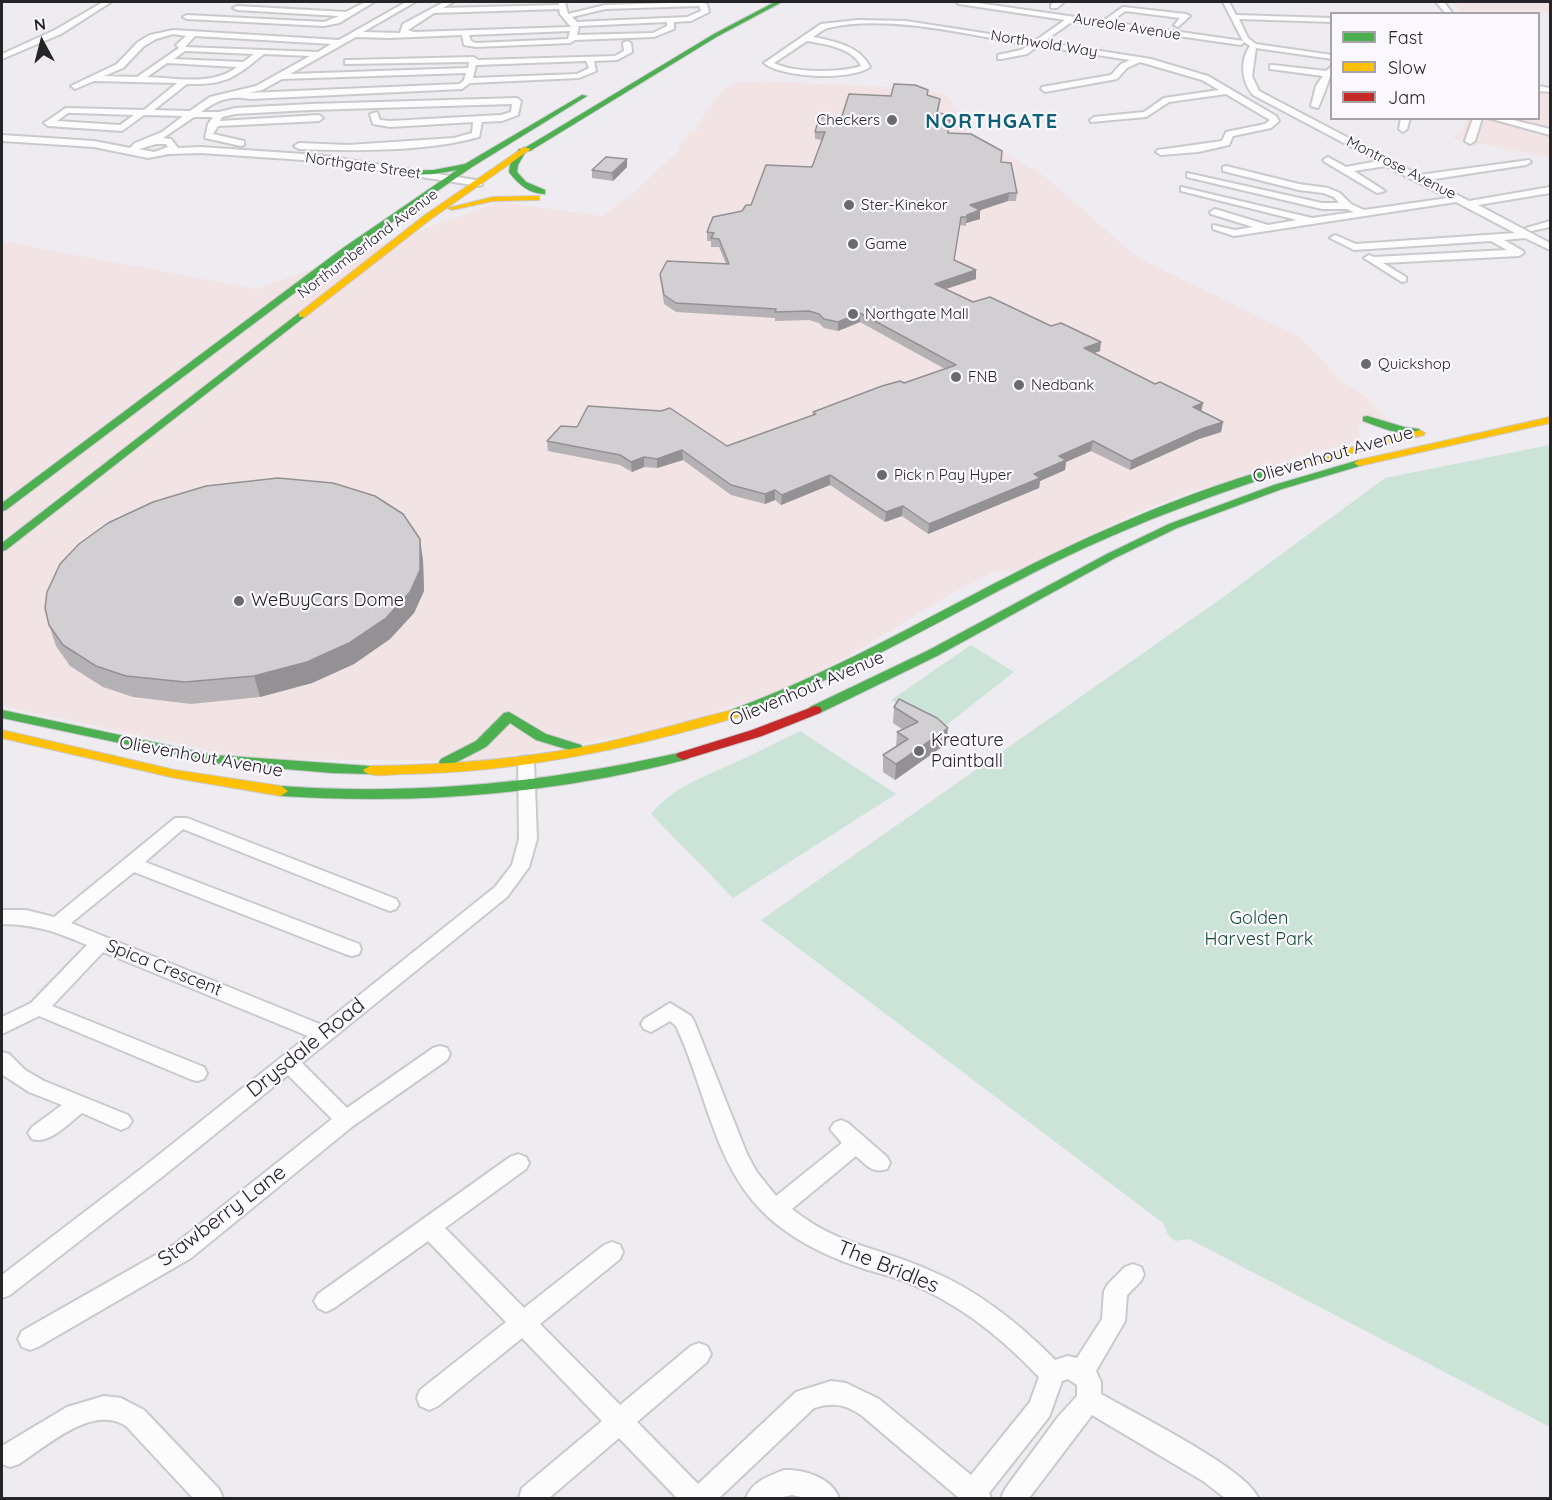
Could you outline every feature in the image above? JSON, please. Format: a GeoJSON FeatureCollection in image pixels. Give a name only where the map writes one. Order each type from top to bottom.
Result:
{"type":"FeatureCollection","features":[{"type":"Feature","properties":{"kind":"main road"},"geometry":{"type":"LineString","coordinates":[[618,78],[760,2]]}},
{"type":"Feature","properties":{"kind":"main road","name":"Northumberland Avenue"},"geometry":{"type":"LineString","coordinates":[[2,548],[428,217],[522,151],[716,35],[779,2]]}},
{"type":"Feature","properties":{"kind":"main road","name":"Northumberland Avenue"},"geometry":{"type":"LineString","coordinates":[[2,508],[346,250],[469,165],[598,88]]}},
{"type":"Feature","properties":{"kind":"main road"},"geometry":{"type":"LineString","coordinates":[[428,217],[479,201],[539,195],[523,184],[513,172],[514,165],[522,151]]}},
{"type":"Feature","properties":{"kind":"main road"},"geometry":{"type":"LineString","coordinates":[[414,204],[417,188],[409,176],[469,165]]}},
{"type":"Feature","properties":{"kind":"main road"},"geometry":{"type":"LineString","coordinates":[[1472,423],[1551,408]]}},
{"type":"Feature","properties":{"kind":"main road","name":"Olievenhout Avenue"},"geometry":{"type":"LineString","coordinates":[[2,734],[155,770],[235,786],[319,794],[387,795],[527,786],[655,764],[756,734],[853,693],[1035,599],[1122,550],[1195,518],[1274,489],[1399,454],[1551,420]]}},
{"type":"Feature","properties":{"kind":"main road","name":"Olievenhout Avenue"},"geometry":{"type":"LineString","coordinates":[[2,714],[208,759],[328,770],[426,769],[526,761],[640,740],[739,712],[827,677],[1096,537],[1174,506],[1273,472],[1433,430],[1403,430],[1364,422],[1363,434],[1354,449]]}},
{"type":"Feature","properties":{"kind":"main road"},"geometry":{"type":"LineString","coordinates":[[426,769],[460,758],[478,748],[497,731],[509,716],[530,732],[552,743],[577,748],[599,748]]}},
{"type":"Feature","properties":{"kind":"street"},"geometry":{"type":"LineString","coordinates":[[2,57],[58,32],[107,2]]}},
{"type":"Feature","properties":{"kind":"street"},"geometry":{"type":"LineString","coordinates":[[219,19],[248,2]]}},
{"type":"Feature","properties":{"kind":"street"},"geometry":{"type":"LineString","coordinates":[[351,2],[369,2]]}},
{"type":"Feature","properties":{"kind":"street"},"geometry":{"type":"LineString","coordinates":[[187,17],[324,24],[349,14],[369,2]]}},
{"type":"Feature","properties":{"kind":"street"},"geometry":{"type":"LineString","coordinates":[[264,85],[411,2]]}},
{"type":"Feature","properties":{"kind":"street"},"geometry":{"type":"LineString","coordinates":[[410,34],[403,30],[411,23],[449,2]]}},
{"type":"Feature","properties":{"kind":"street","name":"Aureole Avenue"},"geometry":{"type":"LineString","coordinates":[[959,2],[987,3],[1071,19],[1330,57]]}},
{"type":"Feature","properties":{"kind":"street"},"geometry":{"type":"LineString","coordinates":[[1002,7],[1009,2]]}},
{"type":"Feature","properties":{"kind":"street","name":"Montrose Avenue"},"geometry":{"type":"LineString","coordinates":[[1226,2],[1247,46],[1247,81],[1258,95],[1464,201],[1529,231],[1551,247]]}},
{"type":"Feature","properties":{"kind":"street"},"geometry":{"type":"LineString","coordinates":[[433,11],[563,4],[564,14],[574,26],[573,38]]}},
{"type":"Feature","properties":{"kind":"street"},"geometry":{"type":"LineString","coordinates":[[352,34],[389,36],[695,18],[705,12],[707,4],[605,7],[557,18]]}},
{"type":"Feature","properties":{"kind":"street"},"geometry":{"type":"LineString","coordinates":[[1045,4],[1060,5]]}},
{"type":"Feature","properties":{"kind":"street"},"geometry":{"type":"LineString","coordinates":[[1178,25],[1191,6]]}},
{"type":"Feature","properties":{"kind":"street"},"geometry":{"type":"LineString","coordinates":[[237,8],[349,14]]}},
{"type":"Feature","properties":{"kind":"street"},"geometry":{"type":"LineString","coordinates":[[1104,24],[1123,9],[1185,16]]}},
{"type":"Feature","properties":{"kind":"street"},"geometry":{"type":"LineString","coordinates":[[1106,13],[1115,15]]}},
{"type":"Feature","properties":{"kind":"street"},"geometry":{"type":"LineString","coordinates":[[1127,17],[1204,29]]}},
{"type":"Feature","properties":{"kind":"street"},"geometry":{"type":"LineString","coordinates":[[1234,17],[1330,20]]}},
{"type":"Feature","properties":{"kind":"street"},"geometry":{"type":"LineString","coordinates":[[1001,57],[1020,54],[1040,43],[1071,19]]}},
{"type":"Feature","properties":{"kind":"street"},"geometry":{"type":"LineString","coordinates":[[465,32],[467,43],[477,45],[565,42],[573,38],[658,34],[671,27],[670,20]]}},
{"type":"Feature","properties":{"kind":"street"},"geometry":{"type":"LineString","coordinates":[[411,23],[433,22]]}},
{"type":"Feature","properties":{"kind":"street","name":"Northwold Way"},"geometry":{"type":"LineString","coordinates":[[806,39],[840,45],[866,65],[858,72],[844,73],[779,69],[768,63],[806,39],[829,25],[906,23],[1139,59],[1205,78],[1275,121],[1268,126],[1229,134],[1224,144],[1161,152]]}},
{"type":"Feature","properties":{"kind":"street"},"geometry":{"type":"LineString","coordinates":[[173,91],[75,86],[120,66],[141,44],[153,36],[173,32],[338,42]]}},
{"type":"Feature","properties":{"kind":"street"},"geometry":{"type":"LineString","coordinates":[[183,49],[180,45],[193,34]]}},
{"type":"Feature","properties":{"kind":"street"},"geometry":{"type":"LineString","coordinates":[[134,151],[135,147],[173,131],[218,97],[264,85],[470,73],[620,57],[628,52],[627,44]]}},
{"type":"Feature","properties":{"kind":"street"},"geometry":{"type":"LineString","coordinates":[[138,80],[183,49],[319,54]]}},
{"type":"Feature","properties":{"kind":"street"},"geometry":{"type":"LineString","coordinates":[[326,76],[367,50]]}},
{"type":"Feature","properties":{"kind":"street"},"geometry":{"type":"LineString","coordinates":[[91,78],[184,82],[219,81],[231,76],[263,51]]}},
{"type":"Feature","properties":{"kind":"street"},"geometry":{"type":"LineString","coordinates":[[232,93],[250,96],[462,86],[470,73],[474,59],[348,62]]}},
{"type":"Feature","properties":{"kind":"street"},"geometry":{"type":"LineString","coordinates":[[1045,88],[1114,77],[1124,66],[1139,59]]}},
{"type":"Feature","properties":{"kind":"street"},"geometry":{"type":"LineString","coordinates":[[281,76],[470,73],[579,76],[593,69],[590,60]]}},
{"type":"Feature","properties":{"kind":"street"},"geometry":{"type":"LineString","coordinates":[[166,61],[245,64]]}},
{"type":"Feature","properties":{"kind":"street"},"geometry":{"type":"LineString","coordinates":[[1274,67],[1329,71],[1316,96],[1315,106]]}},
{"type":"Feature","properties":{"kind":"street"},"geometry":{"type":"LineString","coordinates":[[184,82],[173,91],[144,112],[122,128],[48,123],[69,110],[144,112],[196,112],[219,115],[235,111],[310,107],[517,100],[515,113],[478,120],[390,124],[376,122],[374,114]]}},
{"type":"Feature","properties":{"kind":"street"},"geometry":{"type":"LineString","coordinates":[[425,104],[430,88]]}},
{"type":"Feature","properties":{"kind":"street"},"geometry":{"type":"LineString","coordinates":[[1094,120],[1146,114],[1167,100],[1228,91]]}},
{"type":"Feature","properties":{"kind":"street"},"geometry":{"type":"LineString","coordinates":[[310,107],[318,93]]}},
{"type":"Feature","properties":{"kind":"street"},"geometry":{"type":"LineString","coordinates":[[359,116],[374,114],[390,105]]}},
{"type":"Feature","properties":{"kind":"street"},"geometry":{"type":"LineString","coordinates":[[219,115],[212,124],[208,136],[222,141],[348,148],[364,154],[438,151],[450,147],[455,141],[476,135],[478,120]]}},
{"type":"Feature","properties":{"kind":"street"},"geometry":{"type":"LineString","coordinates":[[212,124],[325,118]]}},
{"type":"Feature","properties":{"kind":"street"},"geometry":{"type":"LineString","coordinates":[[1403,129],[1405,120]]}},
{"type":"Feature","properties":{"kind":"street"},"geometry":{"type":"LineString","coordinates":[[1470,141],[1477,120]]}},
{"type":"Feature","properties":{"kind":"street"},"geometry":{"type":"LineString","coordinates":[[1500,120],[1551,132]]}},
{"type":"Feature","properties":{"kind":"street"},"geometry":{"type":"LineString","coordinates":[[171,146],[173,131]]}},
{"type":"Feature","properties":{"kind":"street"},"geometry":{"type":"LineString","coordinates":[[2,138],[94,144],[146,142],[171,146]]}},
{"type":"Feature","properties":{"kind":"street"},"geometry":{"type":"LineString","coordinates":[[94,144],[148,154],[171,146]]}},
{"type":"Feature","properties":{"kind":"street","name":"Northgate Street"},"geometry":{"type":"LineString","coordinates":[[171,146],[283,156],[475,186]]}},
{"type":"Feature","properties":{"kind":"street"},"geometry":{"type":"LineString","coordinates":[[1328,160],[1380,191]]}},
{"type":"Feature","properties":{"kind":"street"},"geometry":{"type":"LineString","coordinates":[[1345,170],[1390,162]]}},
{"type":"Feature","properties":{"kind":"street"},"geometry":{"type":"LineString","coordinates":[[1420,178],[1526,162]]}},
{"type":"Feature","properties":{"kind":"street"},"geometry":{"type":"LineString","coordinates":[[1226,169],[1299,187],[1325,190],[1337,195],[1348,206],[1366,214]]}},
{"type":"Feature","properties":{"kind":"street"},"geometry":{"type":"LineString","coordinates":[[1190,175],[1322,206],[1348,206]]}},
{"type":"Feature","properties":{"kind":"street"},"geometry":{"type":"LineString","coordinates":[[1184,189],[1314,222]]}},
{"type":"Feature","properties":{"kind":"street"},"geometry":{"type":"LineString","coordinates":[[1217,227],[1234,233],[1551,190]]}},
{"type":"Feature","properties":{"kind":"street"},"geometry":{"type":"LineString","coordinates":[[1483,201],[1529,231],[1551,238]]}},
{"type":"Feature","properties":{"kind":"street"},"geometry":{"type":"LineString","coordinates":[[1215,212],[1271,228]]}},
{"type":"Feature","properties":{"kind":"street"},"geometry":{"type":"LineString","coordinates":[[1350,246],[1493,238],[1551,224]]}},
{"type":"Feature","properties":{"kind":"street"},"geometry":{"type":"LineString","coordinates":[[1335,238],[1402,279]]}},
{"type":"Feature","properties":{"kind":"street"},"geometry":{"type":"LineString","coordinates":[[1371,260],[1519,253],[1493,238]]}},
{"type":"Feature","properties":{"kind":"street","name":"Drysdale Road"},"geometry":{"type":"LineString","coordinates":[[2,1288],[154,1171],[501,892],[520,867],[528,839],[526,761]]}},
{"type":"Feature","properties":{"kind":"street"},"geometry":{"type":"LineString","coordinates":[[57,925],[181,822],[390,904]]}},
{"type":"Feature","properties":{"kind":"street"},"geometry":{"type":"LineString","coordinates":[[132,864],[352,949]]}},
{"type":"Feature","properties":{"kind":"street","name":"Spica Crescent"},"geometry":{"type":"LineString","coordinates":[[2,917],[27,917],[57,925],[324,1034]]}},
{"type":"Feature","properties":{"kind":"street"},"geometry":{"type":"LineString","coordinates":[[2,1026],[38,1008],[101,942]]}},
{"type":"Feature","properties":{"kind":"street","name":"The Bridles"},"geometry":{"type":"LineString","coordinates":[[651,1024],[676,1005],[687,1026],[732,1143],[751,1181],[776,1209],[792,1222],[846,1252],[921,1277],[954,1294],[985,1314],[1032,1353],[1052,1374]]}},
{"type":"Feature","properties":{"kind":"street"},"geometry":{"type":"LineString","coordinates":[[38,1008],[197,1073]]}},
{"type":"Feature","properties":{"kind":"street","name":"Stawberry Lane"},"geometry":{"type":"LineString","coordinates":[[30,1339],[183,1251],[346,1120],[440,1054]]}},
{"type":"Feature","properties":{"kind":"street"},"geometry":{"type":"LineString","coordinates":[[2,1060],[19,1078],[32,1087],[80,1103],[121,1121]]}},
{"type":"Feature","properties":{"kind":"street"},"geometry":{"type":"LineString","coordinates":[[288,1062],[346,1120]]}},
{"type":"Feature","properties":{"kind":"street"},"geometry":{"type":"LineString","coordinates":[[39,1133],[80,1103]]}},
{"type":"Feature","properties":{"kind":"street"},"geometry":{"type":"LineString","coordinates":[[841,1129],[879,1163]]}},
{"type":"Feature","properties":{"kind":"street"},"geometry":{"type":"LineString","coordinates":[[776,1209],[857,1143]]}},
{"type":"Feature","properties":{"kind":"street"},"geometry":{"type":"LineString","coordinates":[[326,1300],[518,1163]]}},
{"type":"Feature","properties":{"kind":"street"},"geometry":{"type":"LineString","coordinates":[[429,1227],[694,1498]]}},
{"type":"Feature","properties":{"kind":"street"},"geometry":{"type":"LineString","coordinates":[[429,1398],[612,1252]]}},
{"type":"Feature","properties":{"kind":"street"},"geometry":{"type":"LineString","coordinates":[[1082,1372],[1113,1321],[1116,1291],[1133,1274]]}},
{"type":"Feature","properties":{"kind":"street"},"geometry":{"type":"LineString","coordinates":[[531,1497],[699,1354]]}},
{"type":"Feature","properties":{"kind":"street"},"geometry":{"type":"LineString","coordinates":[[701,1498],[805,1400],[822,1393],[836,1391],[852,1395],[870,1407],[975,1496],[1040,1409],[1052,1374],[1066,1367],[1082,1372],[1089,1382],[1089,1400],[1067,1425],[1014,1498]]}},
{"type":"Feature","properties":{"kind":"street"},"geometry":{"type":"LineString","coordinates":[[1089,1400],[1212,1472],[1245,1498]]}},
{"type":"Feature","properties":{"kind":"street"},"geometry":{"type":"LineString","coordinates":[[10,1455],[76,1416],[91,1410],[121,1409],[135,1418],[210,1498]]}},
{"type":"Feature","properties":{"kind":"street"},"geometry":{"type":"LineString","coordinates":[[759,1498],[778,1485],[797,1482],[808,1484],[826,1498]]}},
{"type":"Feature","properties":{"kind":"shaded area"},"geometry":{"type":"Polygon","coordinates":[[[1452,2],[1550,2],[1550,14],[1461,12],[1452,2]]]}},
{"type":"Feature","properties":{"kind":"shaded area"},"geometry":{"type":"Polygon","coordinates":[[[766,81],[921,89],[944,94],[950,100],[967,131],[1043,175],[1138,258],[1291,332],[1306,343],[1338,378],[1364,395],[1393,422],[1356,425],[1360,437],[1350,443],[1304,455],[1223,485],[1194,490],[1132,515],[1019,571],[995,571],[949,595],[804,683],[669,728],[468,761],[248,759],[2,706],[2,241],[256,289],[499,202],[602,216],[635,192],[670,158],[676,157],[679,146],[689,132],[696,130],[707,109],[725,89],[737,83],[766,81]]]}},
{"type":"Feature","properties":{"kind":"shaded area"},"geometry":{"type":"Polygon","coordinates":[[[1540,92],[1550,94],[1550,159],[1486,144],[1474,146],[1452,137],[1461,133],[1466,120],[1540,120],[1540,92]]]}},
{"type":"Feature","properties":{"kind":"green space","name":"Golden Harvest Park"},"geometry":{"type":"Polygon","coordinates":[[[1550,445],[1550,1427],[1189,1239],[1175,1241],[1168,1235],[1163,1223],[761,920],[1222,598],[1385,478],[1550,445]]]}},
{"type":"Feature","properties":{"kind":"green space"},"geometry":{"type":"Polygon","coordinates":[[[971,645],[1014,672],[944,727],[891,700],[971,645]]]}},
{"type":"Feature","properties":{"kind":"green space"},"geometry":{"type":"Polygon","coordinates":[[[800,731],[896,794],[733,898],[651,814],[667,798],[685,786],[800,731]]]}},
{"type":"Feature","properties":{"kind":"building","name":"Northgate Mall"},"geometry":{"type":"Polygon","coordinates":[[[894,84],[915,85],[928,90],[927,95],[940,99],[937,113],[945,114],[944,120],[950,120],[948,133],[971,134],[1002,151],[1001,162],[1011,163],[1017,193],[1009,193],[970,205],[980,210],[967,217],[961,217],[954,260],[976,270],[935,284],[973,302],[990,297],[1051,326],[1061,323],[1101,342],[1084,348],[1155,384],[1160,382],[1203,403],[1193,407],[1223,422],[1201,429],[1131,461],[1093,441],[1059,456],[1066,460],[1034,474],[1040,478],[929,524],[903,506],[886,512],[830,475],[782,495],[775,490],[765,494],[731,485],[682,450],[657,459],[644,457],[631,462],[620,455],[547,441],[561,426],[577,427],[588,406],[661,411],[670,408],[727,446],[816,414],[813,412],[882,386],[900,381],[904,383],[956,365],[860,313],[838,322],[824,319],[819,314],[809,311],[775,312],[776,309],[676,303],[664,295],[660,274],[667,261],[729,264],[719,239],[711,238],[714,233],[707,232],[713,217],[742,211],[746,205],[751,205],[766,165],[812,167],[825,132],[815,132],[819,118],[842,116],[849,94],[891,96],[894,84]]]}},
{"type":"Feature","properties":{"kind":"building"},"geometry":{"type":"Polygon","coordinates":[[[606,157],[627,159],[612,173],[592,170],[606,157]]]}},
{"type":"Feature","properties":{"kind":"building","name":"WeBuyCars Dome"},"geometry":{"type":"Polygon","coordinates":[[[278,478],[333,483],[375,496],[403,514],[420,539],[420,570],[410,592],[386,618],[349,643],[307,662],[254,676],[185,682],[126,676],[96,666],[63,645],[49,625],[45,608],[47,592],[60,564],[79,544],[108,523],[153,502],[206,486],[278,478]]]}},
{"type":"Feature","properties":{"kind":"building"},"geometry":{"type":"Polygon","coordinates":[[[899,699],[937,718],[948,728],[896,764],[883,755],[908,739],[897,732],[918,722],[894,707],[899,699]]]}},
{"type":"Feature","properties":{"kind":"traffic: fast"},"geometry":{"type":"LineString","coordinates":[[527,149],[716,35],[779,2]]}},
{"type":"Feature","properties":{"kind":"traffic: fast"},"geometry":{"type":"LineString","coordinates":[[2,508],[346,250],[469,165],[584,96]]}},
{"type":"Feature","properties":{"kind":"traffic: fast"},"geometry":{"type":"LineString","coordinates":[[522,151],[514,165],[513,172],[523,184],[542,192]]}},
{"type":"Feature","properties":{"kind":"traffic: fast"},"geometry":{"type":"LineString","coordinates":[[409,173],[434,172],[464,166]]}},
{"type":"Feature","properties":{"kind":"traffic: fast"},"geometry":{"type":"LineString","coordinates":[[2,548],[302,315]]}},
{"type":"Feature","properties":{"kind":"traffic: fast"},"geometry":{"type":"LineString","coordinates":[[1367,419],[1403,430],[1415,431]]}},
{"type":"Feature","properties":{"kind":"traffic: fast"},"geometry":{"type":"LineString","coordinates":[[736,713],[845,667],[1054,558],[1124,526],[1231,485],[1306,462]]}},
{"type":"Feature","properties":{"kind":"traffic: fast"},"geometry":{"type":"LineString","coordinates":[[815,710],[933,653],[1111,556],[1173,526],[1278,487],[1359,463]]}},
{"type":"Feature","properties":{"kind":"traffic: fast"},"geometry":{"type":"LineString","coordinates":[[2,714],[214,759],[370,770]]}},
{"type":"Feature","properties":{"kind":"traffic: fast"},"geometry":{"type":"LineString","coordinates":[[446,762],[481,744],[509,716],[541,737],[576,748]]}},
{"type":"Feature","properties":{"kind":"traffic: fast"},"geometry":{"type":"LineString","coordinates":[[281,791],[330,795],[381,795],[483,790],[585,776],[683,756]]}},
{"type":"Feature","properties":{"kind":"traffic: slow"},"geometry":{"type":"LineString","coordinates":[[302,315],[428,217],[527,149]]}},
{"type":"Feature","properties":{"kind":"traffic: slow"},"geometry":{"type":"LineString","coordinates":[[452,208],[493,199],[536,198]]}},
{"type":"Feature","properties":{"kind":"traffic: slow"},"geometry":{"type":"LineString","coordinates":[[1359,463],[1550,420]]}},
{"type":"Feature","properties":{"kind":"traffic: slow"},"geometry":{"type":"LineString","coordinates":[[1306,462],[1420,433]]}},
{"type":"Feature","properties":{"kind":"traffic: slow"},"geometry":{"type":"LineString","coordinates":[[370,770],[463,767],[555,756],[646,737],[736,713]]}},
{"type":"Feature","properties":{"kind":"traffic: slow"},"geometry":{"type":"LineString","coordinates":[[2,734],[175,774],[281,791]]}},
{"type":"Feature","properties":{"kind":"traffic: jam"},"geometry":{"type":"LineString","coordinates":[[683,756],[757,733],[815,710]]}},
{"type":"Feature","properties":{"kind":"place","name":"Checkers"},"geometry":{"type":"Point","coordinates":[892,120]}},
{"type":"Feature","properties":{"kind":"place","name":"Ster-Kinekor"},"geometry":{"type":"Point","coordinates":[849,205]}},
{"type":"Feature","properties":{"kind":"place","name":"Game"},"geometry":{"type":"Point","coordinates":[853,244]}},
{"type":"Feature","properties":{"kind":"place","name":"Northgate Mall"},"geometry":{"type":"Point","coordinates":[853,314]}},
{"type":"Feature","properties":{"kind":"place","name":"Quickshop"},"geometry":{"type":"Point","coordinates":[1366,364]}},
{"type":"Feature","properties":{"kind":"place","name":"FNB"},"geometry":{"type":"Point","coordinates":[956,377]}},
{"type":"Feature","properties":{"kind":"place","name":"Nedbank"},"geometry":{"type":"Point","coordinates":[1019,385]}},
{"type":"Feature","properties":{"kind":"place","name":"Pick n Pay Hyper"},"geometry":{"type":"Point","coordinates":[882,475]}},
{"type":"Feature","properties":{"kind":"place","name":"WeBuyCars Dome"},"geometry":{"type":"Point","coordinates":[239,601]}},
{"type":"Feature","properties":{"kind":"place","name":"Kreature Paintball"},"geometry":{"type":"Point","coordinates":[919,751]}},
{"type":"Feature","properties":{"kind":"district","name":"NORTHGATE"},"geometry":{"type":"Point","coordinates":[992,122]}}]}
